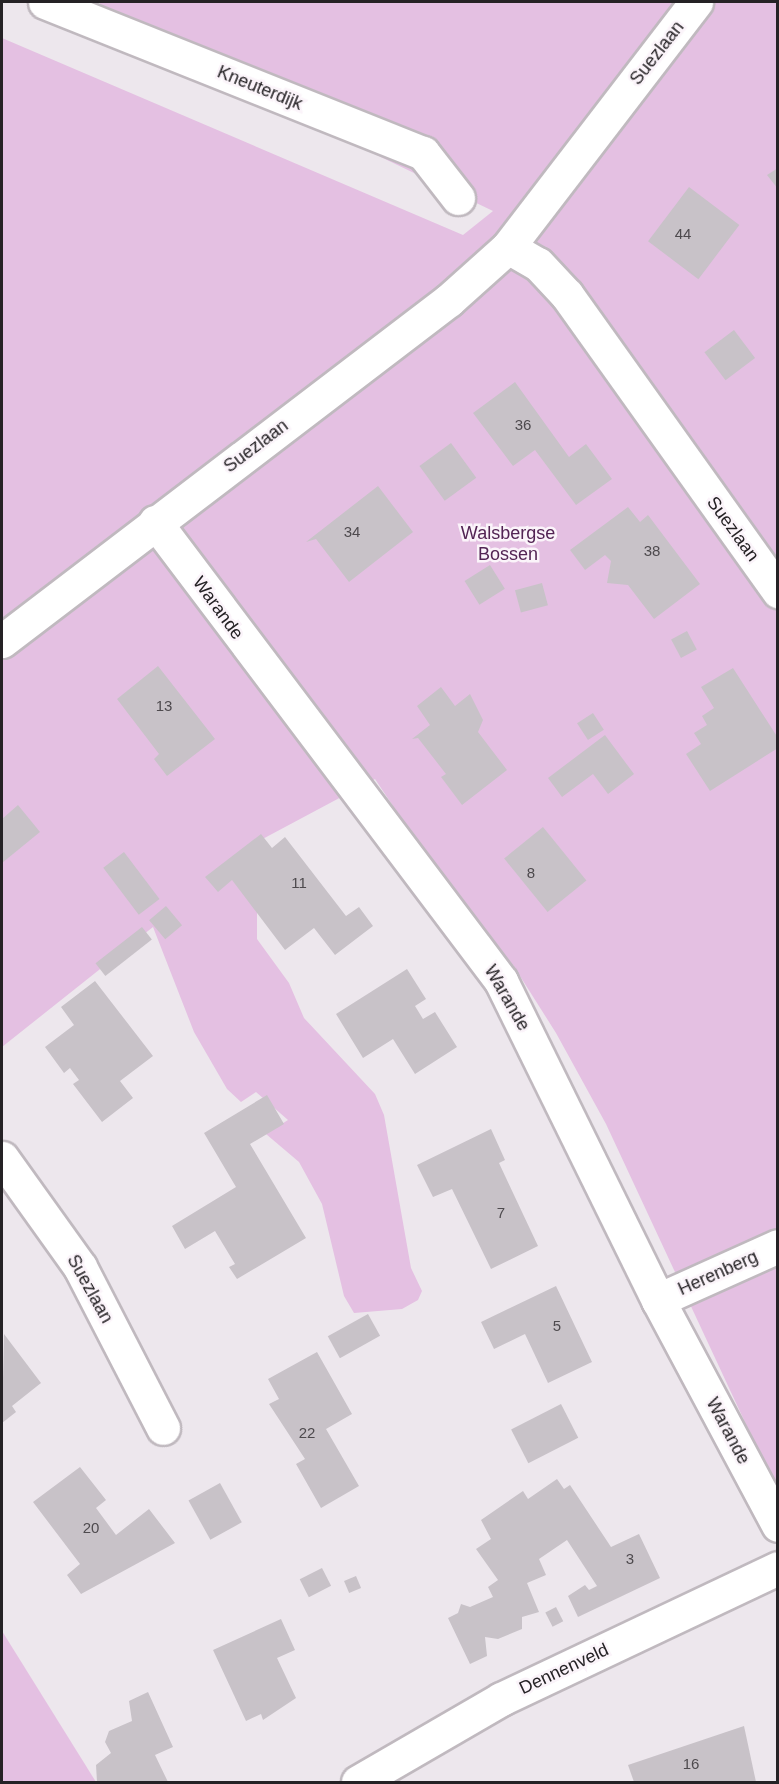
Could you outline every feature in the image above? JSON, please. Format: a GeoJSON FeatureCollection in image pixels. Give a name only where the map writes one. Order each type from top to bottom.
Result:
{"type":"FeatureCollection","features":[{"type":"Feature","properties":{"kind":"street","name":"Kneuterdijk"},"geometry":{"type":"LineString","coordinates":[[45,2],[423,153],[458,198]]}},
{"type":"Feature","properties":{"kind":"street","name":"Suezlaan"},"geometry":{"type":"LineString","coordinates":[[2,641],[155,522],[449,300],[508,247],[696,2]]}},
{"type":"Feature","properties":{"kind":"street","name":"Suezlaan"},"geometry":{"type":"LineString","coordinates":[[508,247],[538,264],[567,295],[777,591]]}},
{"type":"Feature","properties":{"kind":"street","name":"Warande"},"geometry":{"type":"LineString","coordinates":[[155,522],[501,981],[658,1300],[777,1525]]}},
{"type":"Feature","properties":{"kind":"street","name":"Suezlaan"},"geometry":{"type":"LineString","coordinates":[[2,1158],[80,1267],[163,1428]]}},
{"type":"Feature","properties":{"kind":"street","name":"Herenberg"},"geometry":{"type":"LineString","coordinates":[[658,1300],[777,1246]]}},
{"type":"Feature","properties":{"kind":"street","name":"Dennenveld"},"geometry":{"type":"LineString","coordinates":[[358,1782],[501,1699],[777,1568]]}},
{"type":"Feature","properties":{"kind":"green space","name":"Walsbergse Bossen"},"geometry":{"type":"Polygon","coordinates":[[[100,2],[777,2],[777,1491],[606,1124],[556,1033],[513,965],[497,962],[375,779],[257,842],[257,939],[289,983],[304,1018],[375,1094],[384,1115],[411,1268],[422,1291],[418,1300],[402,1309],[354,1313],[344,1296],[322,1204],[299,1162],[266,1134],[288,1120],[256,1092],[241,1102],[227,1089],[194,1032],[153,927],[2,1047],[2,38],[463,235],[493,211],[100,22],[100,2]]]}},
{"type":"Feature","properties":{"kind":"green space"},"geometry":{"type":"Polygon","coordinates":[[[2,1631],[96,1782],[2,1782],[2,1631]]]}},
{"type":"Feature","properties":{"kind":"building"},"geometry":{"type":"Polygon","coordinates":[[[778,168],[778,189],[767,175],[778,168]]]}},
{"type":"Feature","properties":{"kind":"building"},"geometry":{"type":"Polygon","coordinates":[[[689,187],[739,225],[698,279],[648,241],[689,187]]]}},
{"type":"Feature","properties":{"kind":"building"},"geometry":{"type":"Polygon","coordinates":[[[734,330],[755,358],[726,380],[704,352],[734,330]]]}},
{"type":"Feature","properties":{"kind":"building"},"geometry":{"type":"Polygon","coordinates":[[[515,382],[569,457],[586,444],[612,479],[576,505],[535,450],[513,466],[473,413],[515,382]]]}},
{"type":"Feature","properties":{"kind":"building"},"geometry":{"type":"Polygon","coordinates":[[[451,443],[476,478],[445,501],[419,466],[451,443]]]}},
{"type":"Feature","properties":{"kind":"building"},"geometry":{"type":"Polygon","coordinates":[[[378,486],[413,532],[349,582],[316,539],[306,542],[378,486]]]}},
{"type":"Feature","properties":{"kind":"building"},"geometry":{"type":"Polygon","coordinates":[[[628,507],[640,522],[648,515],[700,584],[654,619],[628,585],[607,583],[611,561],[605,555],[585,570],[570,550],[628,507]]]}},
{"type":"Feature","properties":{"kind":"building"},"geometry":{"type":"Polygon","coordinates":[[[490,565],[505,589],[479,605],[465,581],[490,565]]]}},
{"type":"Feature","properties":{"kind":"building"},"geometry":{"type":"Polygon","coordinates":[[[542,583],[548,605],[521,612],[515,590],[542,583]]]}},
{"type":"Feature","properties":{"kind":"building"},"geometry":{"type":"Polygon","coordinates":[[[687,631],[697,650],[681,658],[671,639],[687,631]]]}},
{"type":"Feature","properties":{"kind":"building"},"geometry":{"type":"Polygon","coordinates":[[[158,666],[215,739],[167,776],[154,759],[159,754],[117,699],[158,666]]]}},
{"type":"Feature","properties":{"kind":"building"},"geometry":{"type":"Polygon","coordinates":[[[733,668],[778,738],[778,748],[710,791],[686,754],[701,744],[694,733],[707,725],[702,716],[714,708],[701,687],[733,668]]]}},
{"type":"Feature","properties":{"kind":"building"},"geometry":{"type":"Polygon","coordinates":[[[441,687],[455,706],[470,694],[483,720],[478,732],[507,770],[462,805],[441,777],[446,774],[418,738],[412,739],[430,725],[417,706],[441,687]]]}},
{"type":"Feature","properties":{"kind":"building"},"geometry":{"type":"Polygon","coordinates":[[[593,713],[604,730],[588,740],[577,723],[593,713]]]}},
{"type":"Feature","properties":{"kind":"building"},"geometry":{"type":"Polygon","coordinates":[[[605,735],[634,774],[608,794],[593,774],[562,797],[548,778],[605,735]]]}},
{"type":"Feature","properties":{"kind":"building"},"geometry":{"type":"Polygon","coordinates":[[[18,805],[40,832],[2,863],[2,819],[18,805]]]}},
{"type":"Feature","properties":{"kind":"building"},"geometry":{"type":"Polygon","coordinates":[[[543,827],[586,881],[548,912],[504,858],[543,827]]]}},
{"type":"Feature","properties":{"kind":"building"},"geometry":{"type":"Polygon","coordinates":[[[261,834],[272,848],[285,837],[346,916],[359,907],[373,926],[335,955],[314,928],[285,950],[232,880],[218,892],[205,877],[261,834]]]}},
{"type":"Feature","properties":{"kind":"building"},"geometry":{"type":"Polygon","coordinates":[[[124,852],[160,899],[139,915],[103,868],[124,852]]]}},
{"type":"Feature","properties":{"kind":"building"},"geometry":{"type":"Polygon","coordinates":[[[166,906],[182,925],[165,939],[149,920],[166,906]]]}},
{"type":"Feature","properties":{"kind":"building"},"geometry":{"type":"Polygon","coordinates":[[[142,927],[152,940],[105,976],[96,963],[142,927]]]}},
{"type":"Feature","properties":{"kind":"building"},"geometry":{"type":"Polygon","coordinates":[[[407,969],[426,999],[415,1006],[423,1019],[435,1012],[457,1047],[415,1074],[393,1039],[363,1058],[336,1014],[407,969]]]}},
{"type":"Feature","properties":{"kind":"building"},"geometry":{"type":"Polygon","coordinates":[[[95,981],[153,1056],[120,1081],[133,1098],[102,1122],[73,1084],[79,1080],[70,1068],[64,1073],[45,1047],[74,1025],[61,1007],[95,981]]]}},
{"type":"Feature","properties":{"kind":"building"},"geometry":{"type":"Polygon","coordinates":[[[267,1095],[284,1124],[250,1144],[306,1238],[237,1279],[229,1267],[235,1264],[215,1231],[185,1249],[172,1226],[236,1187],[204,1133],[267,1095]]]}},
{"type":"Feature","properties":{"kind":"building"},"geometry":{"type":"Polygon","coordinates":[[[491,1129],[505,1160],[499,1163],[538,1246],[491,1269],[452,1189],[433,1197],[417,1165],[491,1129]]]}},
{"type":"Feature","properties":{"kind":"building"},"geometry":{"type":"Polygon","coordinates":[[[556,1286],[592,1362],[548,1383],[525,1334],[494,1349],[481,1322],[556,1286]]]}},
{"type":"Feature","properties":{"kind":"building"},"geometry":{"type":"Polygon","coordinates":[[[368,1314],[380,1336],[340,1358],[328,1336],[368,1314]]]}},
{"type":"Feature","properties":{"kind":"building"},"geometry":{"type":"Polygon","coordinates":[[[4,1334],[41,1383],[12,1406],[16,1412],[2,1423],[4,1334]]]}},
{"type":"Feature","properties":{"kind":"building"},"geometry":{"type":"Polygon","coordinates":[[[317,1352],[352,1414],[326,1429],[359,1486],[321,1508],[296,1464],[305,1459],[269,1404],[279,1399],[268,1379],[317,1352]]]}},
{"type":"Feature","properties":{"kind":"building"},"geometry":{"type":"Polygon","coordinates":[[[561,1404],[578,1438],[528,1463],[511,1429],[561,1404]]]}},
{"type":"Feature","properties":{"kind":"building"},"geometry":{"type":"Polygon","coordinates":[[[80,1467],[106,1500],[96,1508],[116,1535],[149,1509],[175,1543],[81,1594],[67,1575],[80,1564],[33,1502],[80,1467]]]}},
{"type":"Feature","properties":{"kind":"building"},"geometry":{"type":"Polygon","coordinates":[[[557,1479],[564,1489],[570,1485],[611,1547],[639,1534],[660,1578],[578,1617],[568,1596],[585,1585],[589,1590],[597,1586],[567,1540],[539,1559],[546,1575],[527,1583],[539,1612],[522,1617],[522,1629],[498,1639],[485,1637],[487,1656],[470,1664],[448,1618],[458,1613],[461,1604],[470,1607],[493,1597],[488,1587],[498,1580],[476,1549],[491,1539],[481,1520],[523,1491],[528,1499],[557,1479]]]}},
{"type":"Feature","properties":{"kind":"building"},"geometry":{"type":"Polygon","coordinates":[[[220,1483],[242,1522],[210,1540],[189,1500],[220,1483]]]}},
{"type":"Feature","properties":{"kind":"building"},"geometry":{"type":"Polygon","coordinates":[[[322,1568],[331,1586],[309,1597],[300,1579],[322,1568]]]}},
{"type":"Feature","properties":{"kind":"building"},"geometry":{"type":"Polygon","coordinates":[[[356,1576],[361,1588],[349,1593],[344,1581],[356,1576]]]}},
{"type":"Feature","properties":{"kind":"building"},"geometry":{"type":"Polygon","coordinates":[[[556,1607],[563,1621],[553,1627],[545,1612],[556,1607]]]}},
{"type":"Feature","properties":{"kind":"building"},"geometry":{"type":"Polygon","coordinates":[[[281,1619],[295,1650],[277,1658],[296,1698],[263,1720],[261,1714],[246,1721],[213,1650],[281,1619]]]}},
{"type":"Feature","properties":{"kind":"building"},"geometry":{"type":"Polygon","coordinates":[[[148,1692],[173,1747],[155,1755],[168,1782],[97,1782],[96,1765],[111,1753],[105,1742],[109,1731],[132,1721],[129,1701],[148,1692]]]}},
{"type":"Feature","properties":{"kind":"building"},"geometry":{"type":"Polygon","coordinates":[[[744,1726],[756,1782],[634,1782],[628,1765],[744,1726]]]}}]}
